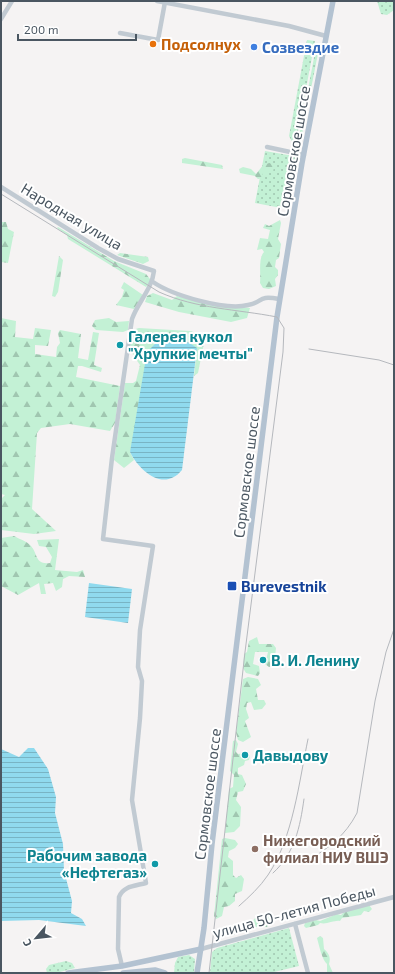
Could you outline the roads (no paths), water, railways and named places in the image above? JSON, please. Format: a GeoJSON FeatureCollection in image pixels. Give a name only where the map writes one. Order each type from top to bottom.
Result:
{"type":"FeatureCollection","features":[{"type":"Feature","properties":{"kind":"main road","name":"Сормовское шоссе"},"geometry":{"type":"LineString","coordinates":[[197,973],[280,299],[304,155],[333,1]]}},
{"type":"Feature","properties":{"kind":"main road"},"geometry":{"type":"LineString","coordinates":[[68,973],[122,966],[201,949]]}},
{"type":"Feature","properties":{"kind":"main road"},"geometry":{"type":"LineString","coordinates":[[123,973],[155,970],[165,973]]}},
{"type":"Feature","properties":{"kind":"street"},"geometry":{"type":"LineString","coordinates":[[1,19],[12,1]]}},
{"type":"Feature","properties":{"kind":"street"},"geometry":{"type":"LineString","coordinates":[[157,1],[297,28],[326,36]]}},
{"type":"Feature","properties":{"kind":"street"},"geometry":{"type":"LineString","coordinates":[[120,33],[158,40],[165,2]]}},
{"type":"Feature","properties":{"kind":"street"},"geometry":{"type":"LineString","coordinates":[[267,147],[304,155]]}},
{"type":"Feature","properties":{"kind":"street","name":"Народная улица"},"geometry":{"type":"LineString","coordinates":[[1,187],[118,259],[154,271],[153,282]]}},
{"type":"Feature","properties":{"kind":"street"},"geometry":{"type":"LineString","coordinates":[[122,966],[118,949],[119,897],[123,889],[146,883],[132,800],[142,681],[138,667],[140,630],[153,546],[103,539],[112,458],[132,318],[139,302],[153,282],[161,288],[192,299],[228,306],[248,305],[265,296],[280,299]]}},
{"type":"Feature","properties":{"kind":"street","name":"улица 50-летия Победы"},"geometry":{"type":"LineString","coordinates":[[201,949],[394,897]]}},
{"type":"Feature","properties":{"kind":"street"},"geometry":{"type":"LineString","coordinates":[[295,924],[308,973]]}},
{"type":"Feature","properties":{"kind":"water"},"geometry":{"type":"Polygon","coordinates":[[[168,339],[185,340],[197,348],[182,470],[175,476],[168,479],[160,479],[153,477],[146,472],[134,459],[130,452],[147,352],[155,344],[168,339]]]}},
{"type":"Feature","properties":{"kind":"water"},"geometry":{"type":"Polygon","coordinates":[[[89,583],[132,589],[128,623],[85,617],[89,583]]]}},
{"type":"Feature","properties":{"kind":"water"},"geometry":{"type":"Polygon","coordinates":[[[28,748],[34,748],[48,769],[56,797],[55,813],[63,844],[64,871],[72,901],[71,913],[82,919],[86,926],[39,920],[1,921],[1,749],[19,757],[28,748]]]}},
{"type":"Feature","properties":{"kind":"tram line"},"geometry":{"type":"LineString","coordinates":[[1,194],[159,292],[173,298],[202,305],[277,317],[284,328],[283,352],[245,652],[209,973]]}},
{"type":"Feature","properties":{"kind":"railway"},"geometry":{"type":"LineString","coordinates":[[309,349],[379,360],[394,365]]}},
{"type":"Feature","properties":{"kind":"railway"},"geometry":{"type":"LineString","coordinates":[[307,861],[336,841],[357,813],[375,701],[386,652],[394,629]]}},
{"type":"Feature","properties":{"kind":"railway"},"geometry":{"type":"LineString","coordinates":[[239,906],[254,892],[268,875],[284,844],[294,809],[308,739]]}},
{"type":"Feature","properties":{"kind":"railway"},"geometry":{"type":"LineString","coordinates":[[273,873],[287,857],[295,839],[301,820],[304,799]]}},
{"type":"Feature","properties":{"kind":"place","name":"Подсолнух"},"geometry":{"type":"Point","coordinates":[153,44]}},
{"type":"Feature","properties":{"kind":"place","name":"Созвездие"},"geometry":{"type":"Point","coordinates":[254,47]}},
{"type":"Feature","properties":{"kind":"place","name":"Галерея кукол \"Хрупкие мечты\""},"geometry":{"type":"Point","coordinates":[120,345]}},
{"type":"Feature","properties":{"kind":"place","name":"Burevestnik"},"geometry":{"type":"Point","coordinates":[232,586]}},
{"type":"Feature","properties":{"kind":"place","name":"В. И. Ленину"},"geometry":{"type":"Point","coordinates":[263,660]}},
{"type":"Feature","properties":{"kind":"place","name":"Давыдову"},"geometry":{"type":"Point","coordinates":[245,755]}},
{"type":"Feature","properties":{"kind":"place","name":"Нижегородский филиал НИУ ВШЭ"},"geometry":{"type":"Point","coordinates":[255,849]}},
{"type":"Feature","properties":{"kind":"place","name":"Рабочим завода «Нефтегаз»"},"geometry":{"type":"Point","coordinates":[155,864]}}]}
